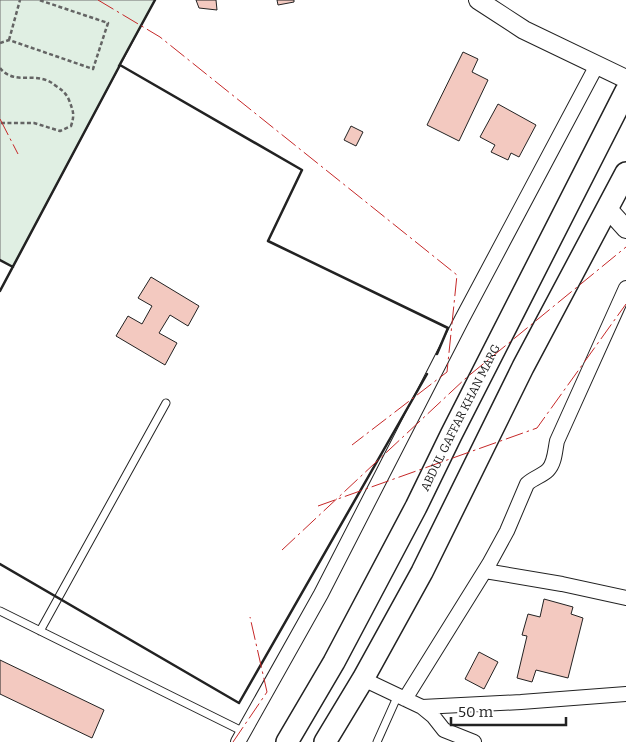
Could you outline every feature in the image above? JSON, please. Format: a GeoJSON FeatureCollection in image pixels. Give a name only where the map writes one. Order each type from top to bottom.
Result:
{"type":"FeatureCollection","features":[{"type":"Feature","properties":{"kind":"main road","name":"ABDUL GAFFAR KHAN MARG"},"geometry":{"type":"LineString","coordinates":[[287,742],[334,662],[416,507],[626,92]]}},
{"type":"Feature","properties":{"kind":"main road"},"geometry":{"type":"LineString","coordinates":[[324,742],[363,679],[422,572],[523,367],[626,173]]}},
{"type":"Feature","properties":{"kind":"street"},"geometry":{"type":"LineString","coordinates":[[478,0],[524,30],[626,79]]}},
{"type":"Feature","properties":{"kind":"street"},"geometry":{"type":"LineString","coordinates":[[241,737],[321,594],[462,319],[598,65]]}},
{"type":"Feature","properties":{"kind":"street"},"geometry":{"type":"LineString","coordinates":[[608,209],[626,229]]}},
{"type":"Feature","properties":{"kind":"street"},"geometry":{"type":"LineString","coordinates":[[402,697],[485,571],[507,531],[527,484],[549,469],[557,441],[626,288]]}},
{"type":"Feature","properties":{"kind":"street"},"geometry":{"type":"LineString","coordinates":[[485,571],[562,584],[626,598]]}},
{"type":"Feature","properties":{"kind":"street"},"geometry":{"type":"LineString","coordinates":[[363,679],[422,706],[444,730],[474,742]]}},
{"type":"Feature","properties":{"kind":"street"},"geometry":{"type":"LineString","coordinates":[[422,706],[530,702],[626,694]]}},
{"type":"Feature","properties":{"kind":"lane"},"geometry":{"type":"LineString","coordinates":[[40,631],[166,403]]}},
{"type":"Feature","properties":{"kind":"lane"},"geometry":{"type":"LineString","coordinates":[[0,612],[40,631],[241,737]]}},
{"type":"Feature","properties":{"kind":"lane"},"geometry":{"type":"LineString","coordinates":[[377,742],[402,697]]}},
{"type":"Feature","properties":{"kind":"path"},"geometry":{"type":"LineString","coordinates":[[9,40],[20,0]]}},
{"type":"Feature","properties":{"kind":"path"},"geometry":{"type":"LineString","coordinates":[[0,43],[9,40],[93,70],[108,23],[39,0]]}},
{"type":"Feature","properties":{"kind":"path"},"geometry":{"type":"LineString","coordinates":[[0,68],[5,74],[17,78],[32,76],[50,80],[66,94],[74,116],[71,126],[60,131],[34,123],[0,123]]}},
{"type":"Feature","properties":{"kind":"green space"},"geometry":{"type":"Polygon","coordinates":[[[0,0],[155,0],[13,267],[0,260],[0,0]]]}},
{"type":"Feature","properties":{"kind":"building"},"geometry":{"type":"Polygon","coordinates":[[[196,0],[216,0],[217,10],[199,8],[196,0]]]}},
{"type":"Feature","properties":{"kind":"building"},"geometry":{"type":"Polygon","coordinates":[[[277,0],[294,0],[294,2],[278,5],[277,0]]]}},
{"type":"Feature","properties":{"kind":"building"},"geometry":{"type":"Polygon","coordinates":[[[463,52],[478,59],[472,72],[488,80],[459,141],[427,125],[463,52]]]}},
{"type":"Feature","properties":{"kind":"building"},"geometry":{"type":"Polygon","coordinates":[[[498,104],[536,125],[519,157],[511,153],[508,160],[491,152],[495,145],[480,137],[498,104]]]}},
{"type":"Feature","properties":{"kind":"building"},"geometry":{"type":"Polygon","coordinates":[[[351,126],[363,132],[356,146],[344,140],[351,126]]]}},
{"type":"Feature","properties":{"kind":"building"},"geometry":{"type":"Polygon","coordinates":[[[151,277],[199,306],[188,326],[170,315],[159,333],[177,343],[165,365],[116,336],[128,316],[142,324],[152,306],[138,298],[151,277]]]}},
{"type":"Feature","properties":{"kind":"building"},"geometry":{"type":"Polygon","coordinates":[[[544,599],[573,607],[571,614],[583,618],[568,678],[536,670],[532,682],[517,678],[527,636],[522,635],[528,614],[540,617],[544,599]]]}},
{"type":"Feature","properties":{"kind":"building"},"geometry":{"type":"Polygon","coordinates":[[[479,652],[498,662],[484,689],[465,679],[479,652]]]}},
{"type":"Feature","properties":{"kind":"building"},"geometry":{"type":"Polygon","coordinates":[[[0,660],[104,710],[92,738],[0,694],[0,660]]]}},
{"type":"Feature","properties":{"kind":"wall"},"geometry":{"type":"LineString","coordinates":[[119,66],[155,0]]}},
{"type":"Feature","properties":{"kind":"wall"},"geometry":{"type":"LineString","coordinates":[[0,291],[120,65],[302,170],[268,241],[448,328],[437,354]]}},
{"type":"Feature","properties":{"kind":"wall"},"geometry":{"type":"LineString","coordinates":[[0,260],[13,267]]}},
{"type":"Feature","properties":{"kind":"wall"},"geometry":{"type":"LineString","coordinates":[[0,564],[239,703],[427,374]]}},
{"type":"Feature","properties":{"kind":"power"},"geometry":{"type":"LineString","coordinates":[[98,0],[160,37],[457,275],[447,372],[352,445]]}},
{"type":"Feature","properties":{"kind":"power"},"geometry":{"type":"LineString","coordinates":[[0,119],[18,154]]}},
{"type":"Feature","properties":{"kind":"power"},"geometry":{"type":"LineString","coordinates":[[282,550],[466,378],[626,247]]}},
{"type":"Feature","properties":{"kind":"power"},"geometry":{"type":"LineString","coordinates":[[318,506],[537,428],[626,304]]}},
{"type":"Feature","properties":{"kind":"power"},"geometry":{"type":"LineString","coordinates":[[233,742],[267,692],[250,617]]}}]}
